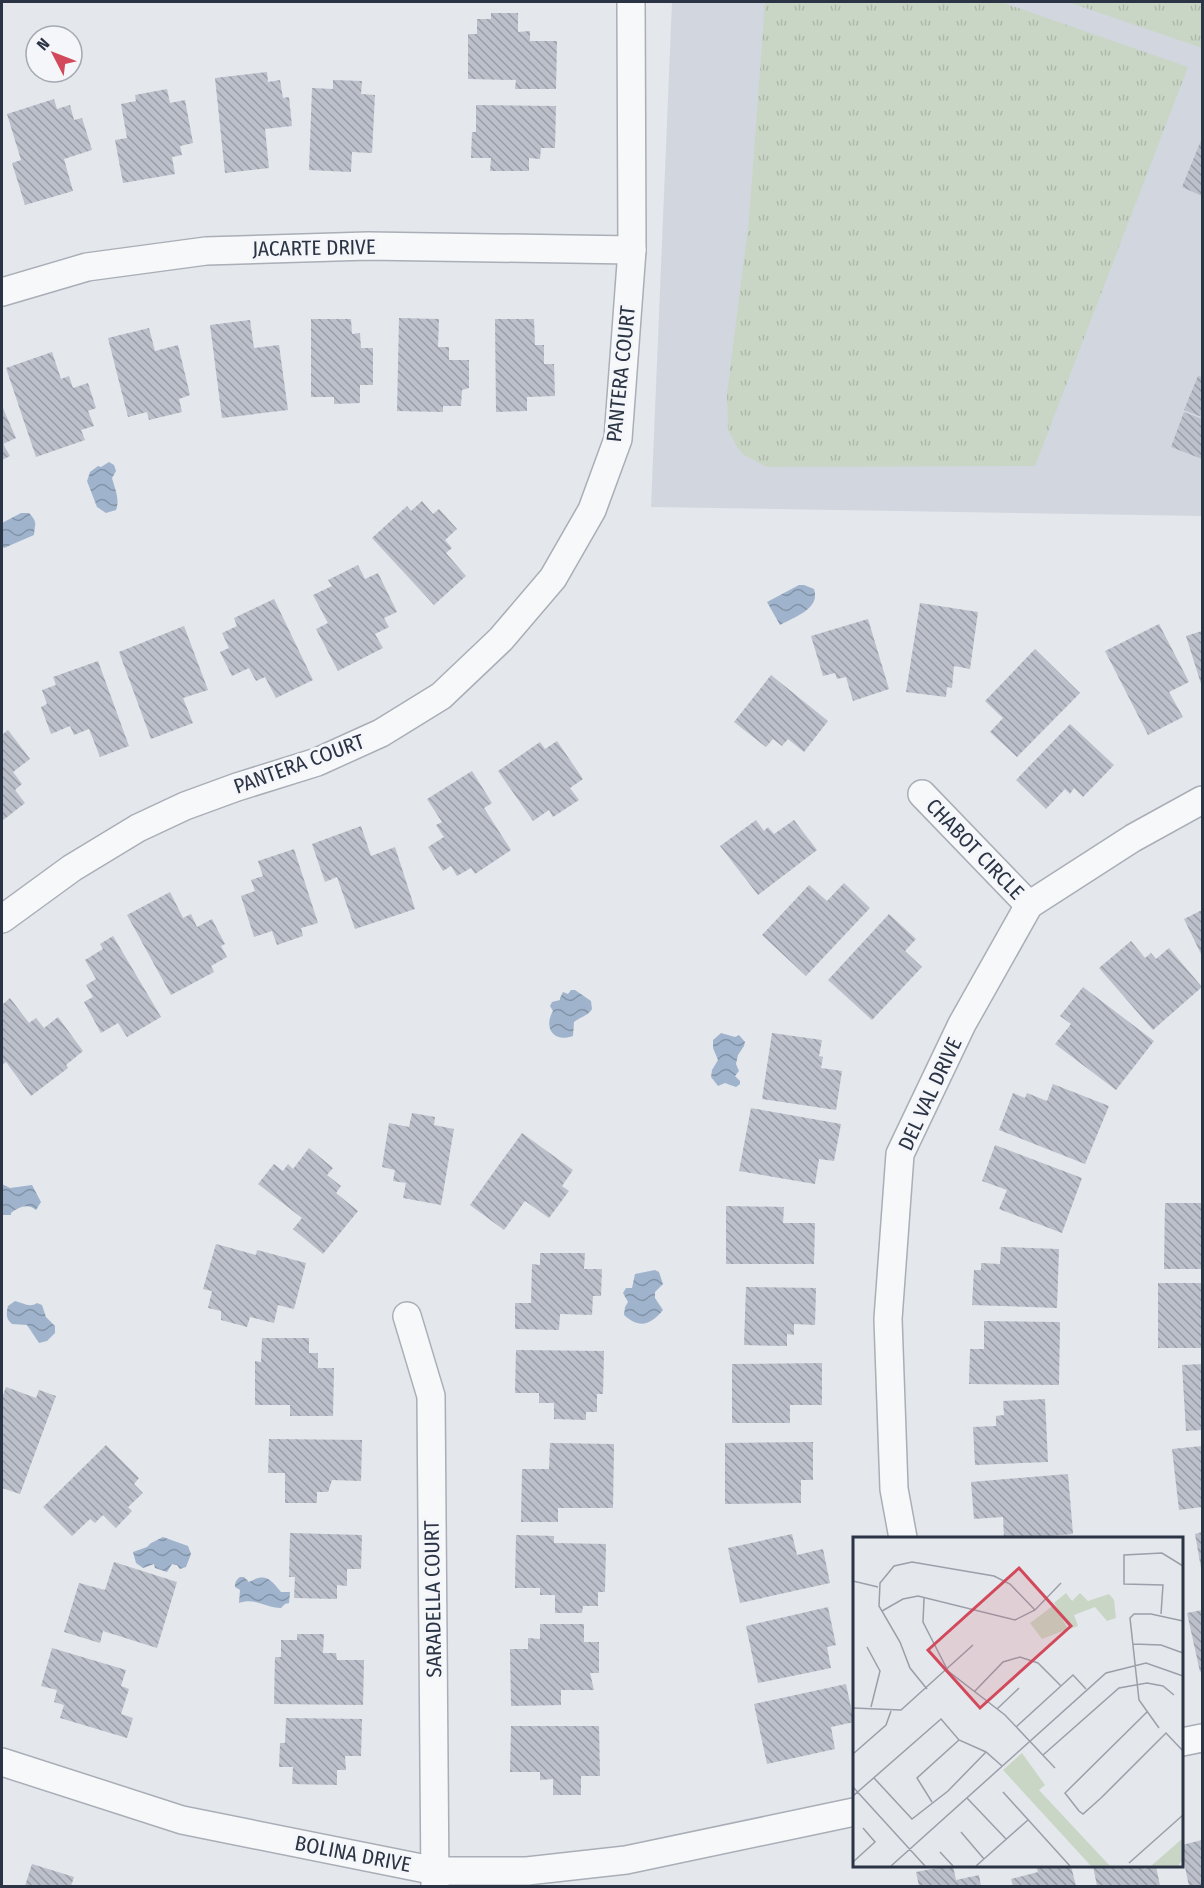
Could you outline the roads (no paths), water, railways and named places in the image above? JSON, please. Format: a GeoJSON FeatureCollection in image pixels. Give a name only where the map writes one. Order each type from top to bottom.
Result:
{"type":"FeatureCollection","features":[{"type":"Feature","properties":{"kind":"street","name":"PANTERA COURT"},"geometry":{"type":"LineString","coordinates":[[2,919],[72,868],[138,828],[226,790],[317,762],[381,733],[441,696],[501,639],[553,578],[592,510],[618,440],[632,250],[631,2]]}},
{"type":"Feature","properties":{"kind":"street","name":"JACARTE DRIVE"},"geometry":{"type":"LineString","coordinates":[[2,292],[87,267],[206,251],[368,246],[632,250]]}},
{"type":"Feature","properties":{"kind":"street","name":"CHABOT CIRCLE"},"geometry":{"type":"LineString","coordinates":[[922,794],[1029,905]]}},
{"type":"Feature","properties":{"kind":"street","name":"DEL VAL DRIVE"},"geometry":{"type":"LineString","coordinates":[[903,1537],[894,1489],[888,1320],[900,1154],[962,1023],[1029,905],[1133,838],[1203,800]]}},
{"type":"Feature","properties":{"kind":"street","name":"SARADELLA COURT"},"geometry":{"type":"LineString","coordinates":[[407,1316],[430,1396],[436,1879]]}},
{"type":"Feature","properties":{"kind":"street"},"geometry":{"type":"LineString","coordinates":[[1183,1742],[1203,1738]]}},
{"type":"Feature","properties":{"kind":"street","name":"BOLINA DRIVE"},"geometry":{"type":"LineString","coordinates":[[2,1762],[182,1820],[436,1879],[527,1872],[626,1860],[853,1812]]}},
{"type":"Feature","properties":{"kind":"water"},"geometry":{"type":"Polygon","coordinates":[[[109,462],[114,465],[116,471],[112,478],[117,502],[116,510],[106,513],[97,507],[87,481],[90,472],[109,462]]]}},
{"type":"Feature","properties":{"kind":"water"},"geometry":{"type":"Polygon","coordinates":[[[21,513],[29,513],[34,519],[34,535],[4,548],[2,546],[2,523],[21,513]]]}},
{"type":"Feature","properties":{"kind":"water"},"geometry":{"type":"Polygon","coordinates":[[[799,585],[814,589],[814,602],[805,612],[780,625],[767,602],[799,585]]]}},
{"type":"Feature","properties":{"kind":"water"},"geometry":{"type":"Polygon","coordinates":[[[571,990],[575,990],[591,1001],[592,1009],[574,1022],[573,1036],[566,1038],[556,1036],[549,1023],[553,1011],[550,1006],[552,1002],[560,1000],[563,992],[568,994],[571,990]]]}},
{"type":"Feature","properties":{"kind":"water"},"geometry":{"type":"Polygon","coordinates":[[[721,1033],[735,1037],[739,1035],[745,1042],[736,1064],[739,1071],[735,1076],[740,1084],[736,1087],[725,1083],[718,1086],[711,1077],[718,1060],[713,1048],[713,1040],[721,1033]]]}},
{"type":"Feature","properties":{"kind":"water"},"geometry":{"type":"Polygon","coordinates":[[[2,1184],[10,1188],[32,1185],[41,1202],[36,1210],[23,1207],[11,1215],[2,1215],[2,1184]]]}},
{"type":"Feature","properties":{"kind":"water"},"geometry":{"type":"Polygon","coordinates":[[[655,1270],[659,1272],[663,1284],[655,1292],[655,1298],[663,1310],[654,1319],[640,1324],[624,1315],[628,1302],[623,1293],[626,1288],[632,1288],[635,1274],[655,1270]]]}},
{"type":"Feature","properties":{"kind":"water"},"geometry":{"type":"Polygon","coordinates":[[[15,1301],[29,1305],[37,1303],[42,1305],[46,1317],[55,1326],[55,1333],[47,1341],[39,1343],[27,1325],[10,1322],[7,1316],[8,1306],[15,1301]]]}},
{"type":"Feature","properties":{"kind":"water"},"geometry":{"type":"Polygon","coordinates":[[[163,1537],[188,1546],[191,1554],[186,1567],[180,1569],[177,1565],[172,1564],[167,1572],[155,1568],[154,1564],[143,1568],[136,1563],[133,1552],[163,1537]]]}},
{"type":"Feature","properties":{"kind":"water"},"geometry":{"type":"Polygon","coordinates":[[[240,1577],[244,1577],[249,1582],[260,1578],[268,1579],[281,1592],[290,1592],[289,1603],[276,1608],[250,1601],[239,1603],[240,1590],[235,1585],[240,1577]]]}}]}
